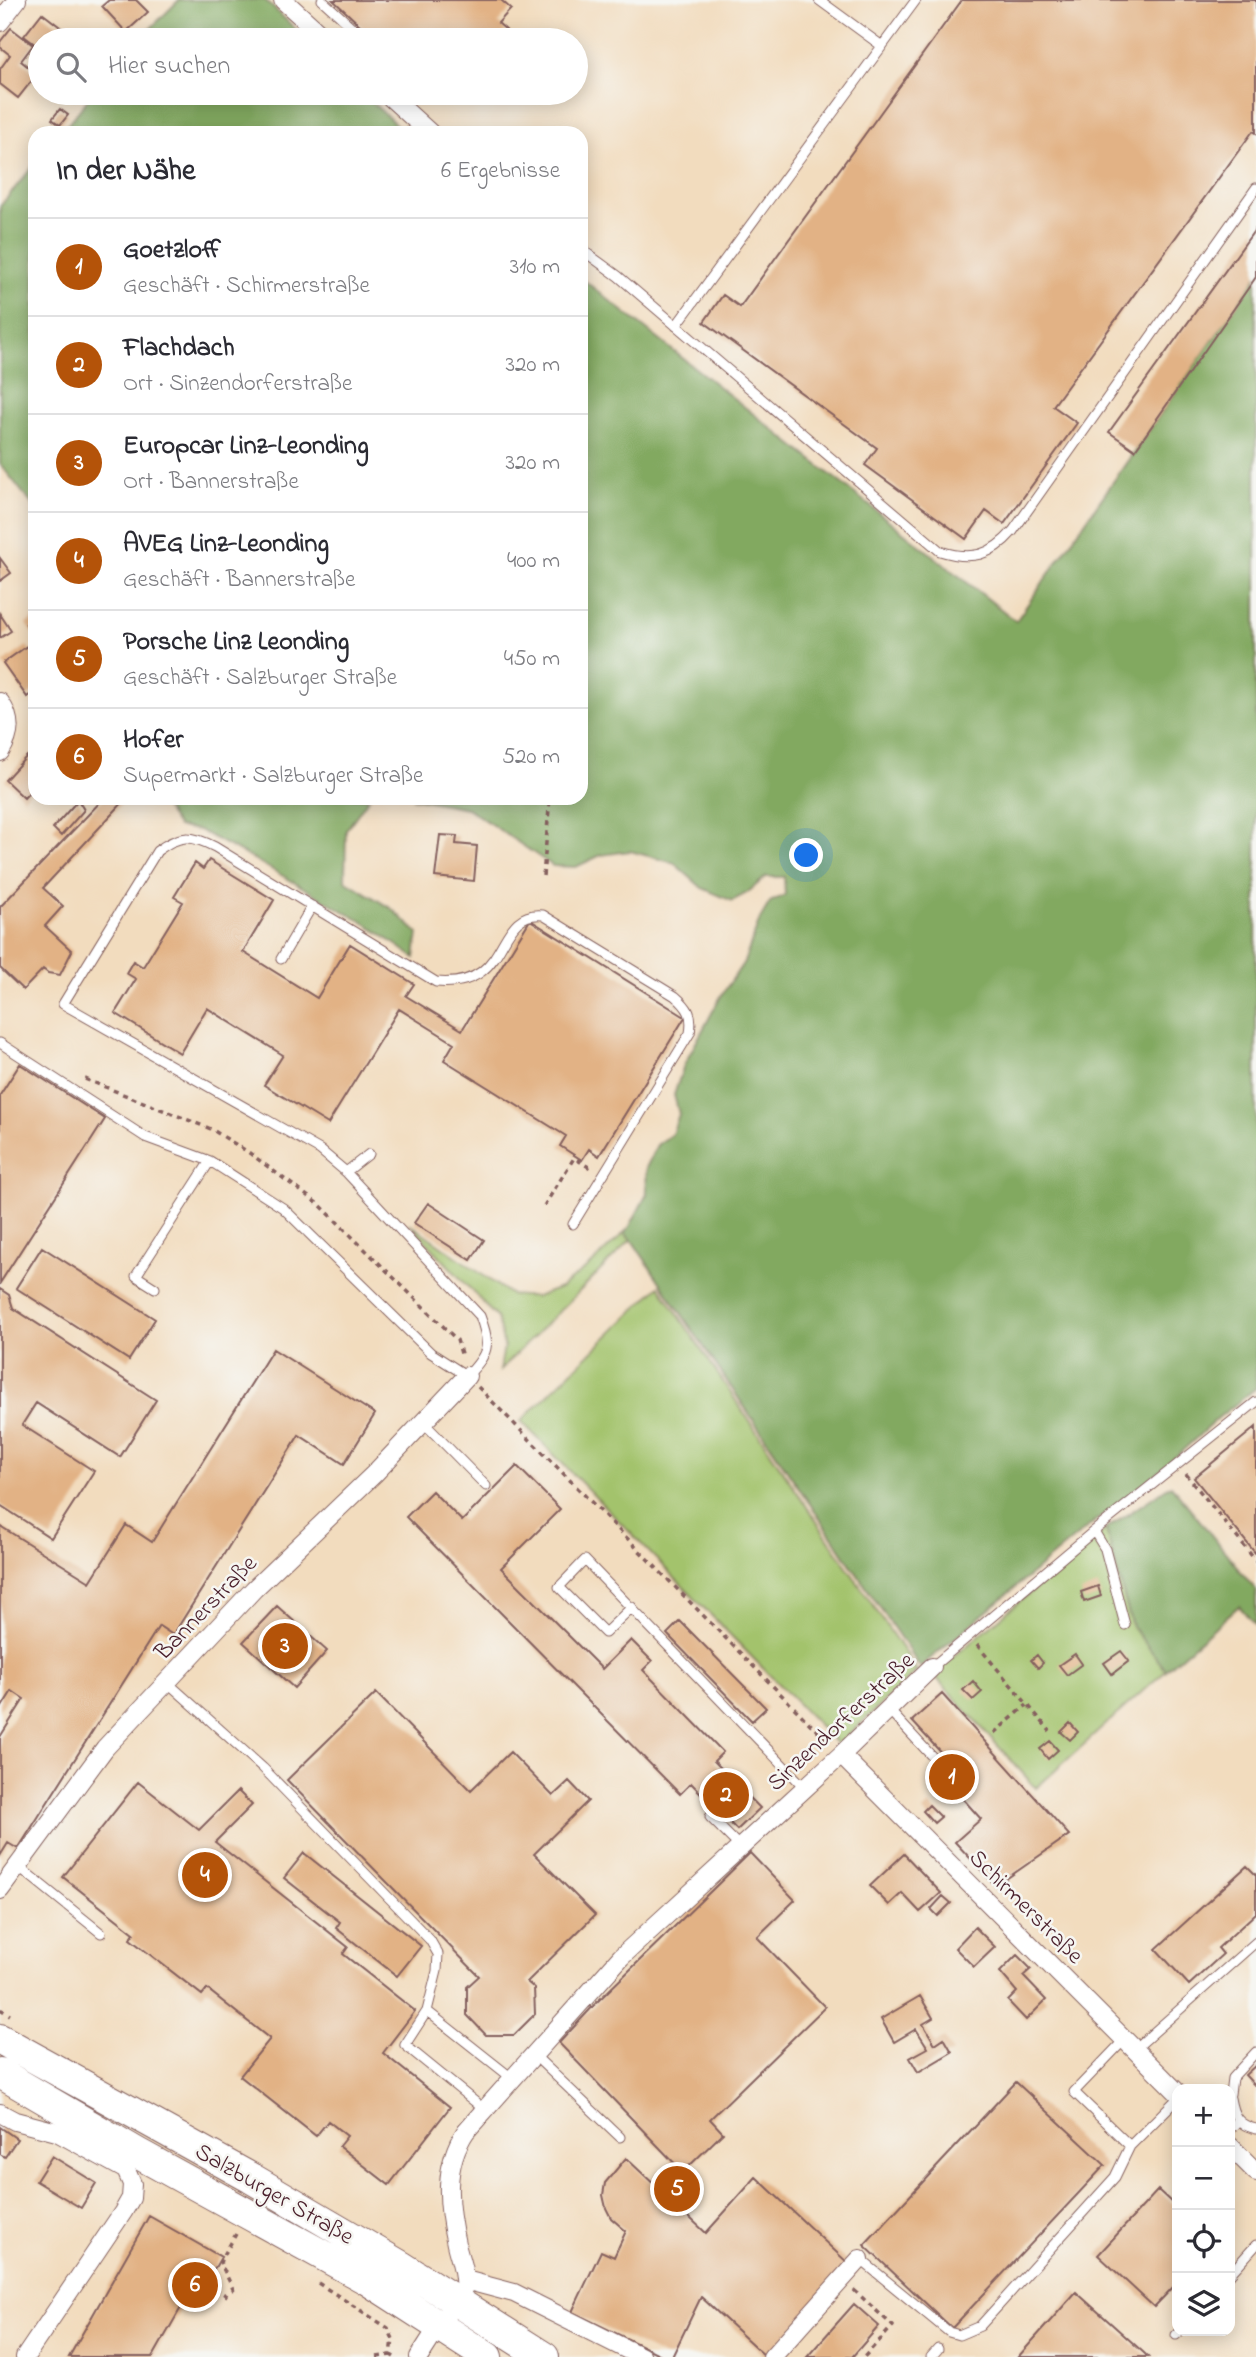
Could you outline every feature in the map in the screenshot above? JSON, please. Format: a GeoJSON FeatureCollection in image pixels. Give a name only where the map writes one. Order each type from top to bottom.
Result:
{"type":"FeatureCollection","features":[{"type":"Feature","properties":{"kind":"main road","name":"Salzburger Straße"},"geometry":{"type":"LineString","coordinates":[[0,2039],[251,2178],[401,2266],[460,2290],[544,2357]]}},
{"type":"Feature","properties":{"kind":"main road","name":"Salzburger Straße"},"geometry":{"type":"LineString","coordinates":[[0,2073],[139,2154],[366,2279],[487,2357]]}},
{"type":"Feature","properties":{"kind":"street"},"geometry":{"type":"LineString","coordinates":[[0,22],[17,0]]}},
{"type":"Feature","properties":{"kind":"street"},"geometry":{"type":"LineString","coordinates":[[283,0],[314,28]]}},
{"type":"Feature","properties":{"kind":"street"},"geometry":{"type":"LineString","coordinates":[[399,105],[422,126]]}},
{"type":"Feature","properties":{"kind":"street"},"geometry":{"type":"LineString","coordinates":[[0,702],[10,728],[0,752]]}},
{"type":"Feature","properties":{"kind":"street","name":"Bannerstraße"},"geometry":{"type":"LineString","coordinates":[[0,1890],[105,1748],[254,1589],[374,1474],[467,1376]]}},
{"type":"Feature","properties":{"kind":"street","name":"Sinzendorferstraße"},"geometry":{"type":"LineString","coordinates":[[460,2290],[449,2190],[450,2166],[455,2147],[621,1957],[841,1755],[932,1667]]}},
{"type":"Feature","properties":{"kind":"street","name":"Schirmerstraße"},"geometry":{"type":"LineString","coordinates":[[841,1755],[1172,2087]]}},
{"type":"Feature","properties":{"kind":"street"},"geometry":{"type":"LineString","coordinates":[[0,2113],[15,2121],[57,2132],[125,2170],[132,2184],[131,2198],[25,2357]]}},
{"type":"Feature","properties":{"kind":"street"},"geometry":{"type":"LineString","coordinates":[[1231,2147],[1256,2172]]}},
{"type":"Feature","properties":{"kind":"street"},"geometry":{"type":"LineString","coordinates":[[772,2357],[860,2259]]}},
{"type":"Feature","properties":{"kind":"street"},"geometry":{"type":"LineString","coordinates":[[424,2355],[460,2290]]}},
{"type":"Feature","properties":{"kind":"street","name":"Salzburger Straße"},"geometry":{"type":"LineString","coordinates":[[460,2290],[514,2293],[642,2357]]}},
{"type":"Feature","properties":{"kind":"lane"},"geometry":{"type":"LineString","coordinates":[[322,0],[353,28]]}},
{"type":"Feature","properties":{"kind":"lane"},"geometry":{"type":"LineString","coordinates":[[819,0],[882,46]]}},
{"type":"Feature","properties":{"kind":"lane"},"geometry":{"type":"LineString","coordinates":[[676,326],[916,0]]}},
{"type":"Feature","properties":{"kind":"lane"},"geometry":{"type":"LineString","coordinates":[[588,255],[676,326],[940,551],[965,556],[985,554],[1003,542],[1013,531],[1256,188]]}},
{"type":"Feature","properties":{"kind":"lane"},"geometry":{"type":"LineString","coordinates":[[0,1043],[145,1136],[210,1161],[283,1208],[431,1353],[467,1376],[483,1359],[488,1346],[480,1316],[346,1172],[320,1150],[63,1004],[157,851],[174,841],[196,837],[215,847],[436,982],[454,984],[473,979],[487,970],[521,918],[531,914],[543,915],[681,1001],[692,1018],[690,1033],[573,1224]]}},
{"type":"Feature","properties":{"kind":"lane"},"geometry":{"type":"LineString","coordinates":[[281,959],[312,906]]}},
{"type":"Feature","properties":{"kind":"lane"},"geometry":{"type":"LineString","coordinates":[[346,1172],[369,1154]]}},
{"type":"Feature","properties":{"kind":"lane"},"geometry":{"type":"LineString","coordinates":[[155,1288],[135,1276],[210,1161]]}},
{"type":"Feature","properties":{"kind":"lane","name":"Sinzendorferstraße"},"geometry":{"type":"LineString","coordinates":[[932,1667],[1094,1531],[1256,1402]]}},
{"type":"Feature","properties":{"kind":"lane"},"geometry":{"type":"LineString","coordinates":[[423,1422],[486,1486]]}},
{"type":"Feature","properties":{"kind":"lane"},"geometry":{"type":"LineString","coordinates":[[1094,1531],[1105,1549],[1125,1625]]}},
{"type":"Feature","properties":{"kind":"lane"},"geometry":{"type":"LineString","coordinates":[[632,1607],[605,1633],[559,1587],[585,1560],[632,1607],[805,1788]]}},
{"type":"Feature","properties":{"kind":"lane"},"geometry":{"type":"LineString","coordinates":[[167,1682],[262,1768],[430,1940],[438,1954],[438,1970],[427,2011],[405,2045],[485,2110]]}},
{"type":"Feature","properties":{"kind":"lane"},"geometry":{"type":"LineString","coordinates":[[888,1709],[940,1765]]}},
{"type":"Feature","properties":{"kind":"lane"},"geometry":{"type":"LineString","coordinates":[[710,1817],[740,1847]]}},
{"type":"Feature","properties":{"kind":"lane"},"geometry":{"type":"LineString","coordinates":[[18,1866],[101,1933]]}},
{"type":"Feature","properties":{"kind":"lane"},"geometry":{"type":"LineString","coordinates":[[1130,2147],[1074,2092],[1256,1942]]}},
{"type":"Feature","properties":{"kind":"lane"},"geometry":{"type":"LineString","coordinates":[[427,2011],[513,2079]]}},
{"type":"Feature","properties":{"kind":"lane"},"geometry":{"type":"LineString","coordinates":[[1231,2084],[1232,2078],[1256,2052]]}},
{"type":"Feature","properties":{"kind":"lane"},"geometry":{"type":"LineString","coordinates":[[534,2055],[620,2137]]}},
{"type":"Feature","properties":{"kind":"lane"},"geometry":{"type":"LineString","coordinates":[[860,2259],[949,2332],[959,2335],[969,2331],[979,2326],[1115,2177],[1130,2147],[1172,2104]]}},
{"type":"Feature","properties":{"kind":"lane"},"geometry":{"type":"LineString","coordinates":[[1235,2116],[1245,2126],[1256,2129]]}},
{"type":"Feature","properties":{"kind":"lane"},"geometry":{"type":"LineString","coordinates":[[1235,2124],[1238,2121]]}},
{"type":"Feature","properties":{"kind":"lane"},"geometry":{"type":"LineString","coordinates":[[1231,2273],[1256,2245]]}},
{"type":"Feature","properties":{"kind":"lane"},"geometry":{"type":"LineString","coordinates":[[931,2357],[938,2349]]}},
{"type":"Feature","properties":{"kind":"path"},"geometry":{"type":"LineString","coordinates":[[543,876],[549,805]]}},
{"type":"Feature","properties":{"kind":"path"},"geometry":{"type":"LineString","coordinates":[[544,1206],[574,1158],[603,1175]]}},
{"type":"Feature","properties":{"kind":"path"},"geometry":{"type":"LineString","coordinates":[[467,1376],[841,1755]]}},
{"type":"Feature","properties":{"kind":"path"},"geometry":{"type":"LineString","coordinates":[[1178,1464],[1256,1561]]}},
{"type":"Feature","properties":{"kind":"path"},"geometry":{"type":"LineString","coordinates":[[970,1636],[1051,1731]]}},
{"type":"Feature","properties":{"kind":"path"},"geometry":{"type":"LineString","coordinates":[[994,1733],[1028,1705]]}},
{"type":"Feature","properties":{"kind":"path"},"geometry":{"type":"LineString","coordinates":[[234,2291],[220,2262],[236,2234]]}},
{"type":"Feature","properties":{"kind":"path"},"geometry":{"type":"LineString","coordinates":[[206,2283],[229,2297]]}},
{"type":"Feature","properties":{"kind":"path"},"geometry":{"type":"LineString","coordinates":[[851,2287],[893,2326],[864,2357]]}},
{"type":"Feature","properties":{"kind":"path"},"geometry":{"type":"LineString","coordinates":[[377,2357],[391,2355]]}},
{"type":"Feature","properties":{"kind":"green space"},"geometry":{"type":"Polygon","coordinates":[[[179,0],[265,0],[294,28],[151,28],[179,0]]]}},
{"type":"Feature","properties":{"kind":"green space"},"geometry":{"type":"Polygon","coordinates":[[[83,105],[375,105],[397,126],[67,126],[83,105]]]}},
{"type":"Feature","properties":{"kind":"green space"},"geometry":{"type":"Polygon","coordinates":[[[28,172],[28,499],[0,464],[0,206],[28,172]]]}},
{"type":"Feature","properties":{"kind":"green space"},"geometry":{"type":"Polygon","coordinates":[[[1256,277],[1256,1388],[1218,1418],[1158,1473],[1089,1526],[920,1667],[631,1239],[624,1233],[647,1194],[646,1168],[657,1145],[672,1134],[679,1114],[674,1095],[684,1065],[721,996],[744,962],[760,919],[770,902],[785,895],[784,877],[766,877],[747,893],[732,901],[702,888],[674,863],[630,851],[601,855],[576,867],[553,866],[467,808],[450,805],[588,805],[588,284],[1016,621],[1256,277]]]}},
{"type":"Feature","properties":{"kind":"green space"},"geometry":{"type":"Polygon","coordinates":[[[163,805],[364,805],[346,830],[345,880],[392,909],[418,933],[415,958],[368,925],[255,860],[199,830],[178,827],[163,805]]]}},
{"type":"Feature","properties":{"kind":"green space"},"geometry":{"type":"Polygon","coordinates":[[[409,1223],[511,1295],[536,1297],[560,1288],[593,1263],[624,1233],[631,1240],[500,1370],[504,1346],[497,1318],[409,1223]]]}},
{"type":"Feature","properties":{"kind":"green space"},"geometry":{"type":"Polygon","coordinates":[[[659,1286],[917,1671],[838,1745],[521,1421],[659,1286]]]}},
{"type":"Feature","properties":{"kind":"green space"},"geometry":{"type":"Polygon","coordinates":[[[1171,1485],[1256,1590],[1256,1626],[1239,1606],[1166,1670],[1132,1626],[1106,1529],[1171,1485]]]}},
{"type":"Feature","properties":{"kind":"green space"},"geometry":{"type":"Polygon","coordinates":[[[1106,1529],[1132,1626],[1166,1670],[1036,1788],[933,1674],[1106,1529]]]}},
{"type":"Feature","properties":{"kind":"building"},"geometry":{"type":"Polygon","coordinates":[[[109,0],[136,0],[148,12],[130,28],[122,28],[102,6],[109,0]]]}},
{"type":"Feature","properties":{"kind":"building"},"geometry":{"type":"Polygon","coordinates":[[[333,0],[501,0],[511,9],[498,23],[504,28],[363,28],[333,0]]]}},
{"type":"Feature","properties":{"kind":"building"},"geometry":{"type":"Polygon","coordinates":[[[962,0],[1256,0],[1256,133],[1253,131],[1053,406],[1077,423],[1004,524],[986,511],[966,539],[865,465],[877,448],[704,322],[723,295],[740,307],[962,0]]]}},
{"type":"Feature","properties":{"kind":"building"},"geometry":{"type":"Polygon","coordinates":[[[42,13],[61,28],[30,28],[42,13]]]}},
{"type":"Feature","properties":{"kind":"building"},"geometry":{"type":"Polygon","coordinates":[[[11,28],[28,41],[28,52],[21,61],[28,67],[28,85],[18,98],[0,84],[0,69],[10,55],[0,47],[0,42],[11,28]]]}},
{"type":"Feature","properties":{"kind":"building"},"geometry":{"type":"Polygon","coordinates":[[[60,109],[68,115],[60,125],[52,119],[60,109]]]}},
{"type":"Feature","properties":{"kind":"building"},"geometry":{"type":"Polygon","coordinates":[[[1256,228],[1256,277],[1135,450],[1109,432],[1256,228]]]}},
{"type":"Feature","properties":{"kind":"building"},"geometry":{"type":"Polygon","coordinates":[[[0,558],[11,573],[0,581],[0,558]]]}},
{"type":"Feature","properties":{"kind":"building"},"geometry":{"type":"Polygon","coordinates":[[[0,614],[11,631],[0,638],[0,614]]]}},
{"type":"Feature","properties":{"kind":"building"},"geometry":{"type":"Polygon","coordinates":[[[28,647],[27,697],[3,663],[28,647]]]}},
{"type":"Feature","properties":{"kind":"building"},"geometry":{"type":"Polygon","coordinates":[[[27,756],[28,794],[24,798],[5,780],[27,756]]]}},
{"type":"Feature","properties":{"kind":"building"},"geometry":{"type":"Polygon","coordinates":[[[74,805],[81,805],[84,810],[61,836],[53,828],[74,805]]]}},
{"type":"Feature","properties":{"kind":"building"},"geometry":{"type":"Polygon","coordinates":[[[97,805],[120,805],[43,888],[63,906],[45,926],[72,951],[60,975],[48,973],[43,969],[23,990],[0,968],[0,907],[97,805]]]}},
{"type":"Feature","properties":{"kind":"building"},"geometry":{"type":"Polygon","coordinates":[[[440,835],[457,836],[456,844],[477,846],[474,881],[435,877],[440,835]]]}},
{"type":"Feature","properties":{"kind":"building"},"geometry":{"type":"Polygon","coordinates":[[[209,860],[274,900],[243,952],[317,998],[350,944],[414,984],[406,996],[462,1030],[530,920],[685,1017],[599,1156],[589,1149],[582,1160],[560,1146],[566,1136],[444,1060],[454,1043],[399,1009],[328,1124],[264,1085],[283,1055],[207,1008],[180,1053],[115,1013],[136,979],[126,973],[133,961],[143,967],[183,902],[174,897],[195,863],[203,869],[209,860]]]}},
{"type":"Feature","properties":{"kind":"building"},"geometry":{"type":"Polygon","coordinates":[[[20,1064],[105,1119],[0,1283],[0,1095],[20,1064]]]}},
{"type":"Feature","properties":{"kind":"building"},"geometry":{"type":"Polygon","coordinates":[[[428,1203],[484,1240],[471,1260],[414,1223],[428,1203]]]}},
{"type":"Feature","properties":{"kind":"building"},"geometry":{"type":"Polygon","coordinates":[[[42,1247],[155,1319],[129,1360],[16,1288],[42,1247]]]}},
{"type":"Feature","properties":{"kind":"building"},"geometry":{"type":"Polygon","coordinates":[[[0,1289],[9,1295],[13,1308],[156,1400],[120,1457],[36,1403],[22,1425],[94,1471],[51,1538],[0,1505],[0,1289]]]}},
{"type":"Feature","properties":{"kind":"building"},"geometry":{"type":"Polygon","coordinates":[[[273,1349],[375,1414],[344,1464],[299,1435],[173,1635],[159,1626],[18,1849],[8,1843],[0,1856],[0,1737],[24,1699],[12,1691],[0,1710],[0,1526],[90,1582],[126,1525],[152,1542],[273,1349]]]}},
{"type":"Feature","properties":{"kind":"building"},"geometry":{"type":"Polygon","coordinates":[[[1256,1427],[1256,1554],[1194,1478],[1256,1427]]]}},
{"type":"Feature","properties":{"kind":"building"},"geometry":{"type":"Polygon","coordinates":[[[517,1466],[560,1509],[501,1568],[602,1669],[631,1640],[652,1661],[643,1670],[723,1752],[714,1761],[760,1808],[737,1830],[691,1783],[680,1794],[406,1517],[432,1491],[462,1521],[517,1466]]]}},
{"type":"Feature","properties":{"kind":"building"},"geometry":{"type":"Polygon","coordinates":[[[1098,1586],[1101,1596],[1084,1602],[1081,1592],[1098,1586]]]}},
{"type":"Feature","properties":{"kind":"building"},"geometry":{"type":"Polygon","coordinates":[[[277,1606],[327,1651],[294,1688],[243,1642],[277,1606]]]}},
{"type":"Feature","properties":{"kind":"building"},"geometry":{"type":"Polygon","coordinates":[[[680,1621],[766,1708],[752,1721],[667,1634],[680,1621]]]}},
{"type":"Feature","properties":{"kind":"building"},"geometry":{"type":"Polygon","coordinates":[[[1121,1651],[1129,1661],[1112,1674],[1104,1663],[1121,1651]]]}},
{"type":"Feature","properties":{"kind":"building"},"geometry":{"type":"Polygon","coordinates":[[[1075,1654],[1082,1664],[1067,1675],[1059,1665],[1075,1654]]]}},
{"type":"Feature","properties":{"kind":"building"},"geometry":{"type":"Polygon","coordinates":[[[1037,1655],[1043,1663],[1038,1668],[1031,1660],[1037,1655]]]}},
{"type":"Feature","properties":{"kind":"building"},"geometry":{"type":"Polygon","coordinates":[[[973,1681],[982,1692],[973,1700],[963,1690],[973,1681]]]}},
{"type":"Feature","properties":{"kind":"building"},"geometry":{"type":"Polygon","coordinates":[[[376,1693],[471,1790],[510,1752],[553,1796],[569,1781],[588,1801],[534,1854],[595,1915],[527,1982],[534,1988],[535,2014],[514,2035],[486,2035],[467,2015],[467,1987],[479,1976],[287,1780],[376,1693]]]}},
{"type":"Feature","properties":{"kind":"building"},"geometry":{"type":"Polygon","coordinates":[[[942,1694],[1069,1835],[996,1886],[955,1842],[981,1819],[946,1780],[957,1770],[912,1721],[942,1694]]]}},
{"type":"Feature","properties":{"kind":"building"},"geometry":{"type":"Polygon","coordinates":[[[1070,1723],[1078,1732],[1070,1740],[1061,1732],[1070,1723]]]}},
{"type":"Feature","properties":{"kind":"building"},"geometry":{"type":"Polygon","coordinates":[[[1050,1741],[1058,1750],[1048,1759],[1040,1749],[1050,1741]]]}},
{"type":"Feature","properties":{"kind":"building"},"geometry":{"type":"Polygon","coordinates":[[[138,1782],[199,1830],[238,1791],[252,1805],[215,1842],[348,1947],[343,1954],[415,2011],[383,2053],[450,2107],[389,2185],[339,2146],[347,2136],[328,2121],[316,2136],[240,2076],[270,2039],[207,1989],[202,1995],[130,1939],[134,1933],[63,1877],[138,1782]]]}},
{"type":"Feature","properties":{"kind":"building"},"geometry":{"type":"Polygon","coordinates":[[[929,1805],[941,1817],[934,1823],[923,1811],[929,1805]]]}},
{"type":"Feature","properties":{"kind":"building"},"geometry":{"type":"Polygon","coordinates":[[[304,1853],[421,1946],[397,1976],[336,1928],[340,1922],[284,1878],[304,1853]]]}},
{"type":"Feature","properties":{"kind":"building"},"geometry":{"type":"Polygon","coordinates":[[[750,1853],[795,1900],[757,1937],[825,2007],[710,2119],[723,2133],[683,2172],[559,2043],[597,2002],[750,1853]]]}},
{"type":"Feature","properties":{"kind":"building"},"geometry":{"type":"Polygon","coordinates":[[[904,1854],[941,1893],[920,1912],[902,1893],[889,1905],[870,1886],[904,1854]]]}},
{"type":"Feature","properties":{"kind":"building"},"geometry":{"type":"Polygon","coordinates":[[[1247,1866],[1256,1875],[1256,1913],[1218,1948],[1223,1954],[1189,1985],[1156,1949],[1247,1866]]]}},
{"type":"Feature","properties":{"kind":"building"},"geometry":{"type":"Polygon","coordinates":[[[943,1896],[951,1903],[938,1916],[931,1909],[943,1896]]]}},
{"type":"Feature","properties":{"kind":"building"},"geometry":{"type":"Polygon","coordinates":[[[975,1927],[995,1947],[974,1967],[955,1948],[975,1927]]]}},
{"type":"Feature","properties":{"kind":"building"},"geometry":{"type":"Polygon","coordinates":[[[1017,1955],[1031,1969],[1023,1976],[1046,2000],[1026,2020],[1008,2001],[1017,1992],[1000,1972],[1017,1955]]]}},
{"type":"Feature","properties":{"kind":"building"},"geometry":{"type":"Polygon","coordinates":[[[920,1996],[933,2018],[923,2024],[935,2044],[944,2038],[952,2052],[918,2072],[910,2058],[928,2048],[916,2029],[894,2042],[881,2019],[920,1996]]]}},
{"type":"Feature","properties":{"kind":"building"},"geometry":{"type":"Polygon","coordinates":[[[1256,2065],[1256,2087],[1245,2075],[1256,2065]]]}},
{"type":"Feature","properties":{"kind":"building"},"geometry":{"type":"Polygon","coordinates":[[[1016,2082],[1105,2165],[952,2328],[864,2245],[1016,2082]]]}},
{"type":"Feature","properties":{"kind":"building"},"geometry":{"type":"Polygon","coordinates":[[[0,2127],[17,2139],[5,2157],[0,2154],[0,2127]]]}},
{"type":"Feature","properties":{"kind":"building"},"geometry":{"type":"Polygon","coordinates":[[[52,2156],[96,2183],[81,2208],[36,2181],[52,2156]]]}},
{"type":"Feature","properties":{"kind":"building"},"geometry":{"type":"Polygon","coordinates":[[[626,2158],[706,2233],[756,2177],[850,2265],[766,2357],[701,2297],[672,2357],[665,2357],[572,2312],[601,2251],[614,2257],[626,2231],[611,2218],[603,2195],[605,2183],[626,2158]]]}},
{"type":"Feature","properties":{"kind":"building"},"geometry":{"type":"Polygon","coordinates":[[[1158,2190],[1172,2203],[1172,2288],[1154,2307],[1098,2255],[1158,2190]]]}},
{"type":"Feature","properties":{"kind":"building"},"geometry":{"type":"Polygon","coordinates":[[[149,2216],[221,2257],[192,2309],[183,2304],[153,2357],[69,2357],[149,2216]]]}},
{"type":"Feature","properties":{"kind":"building"},"geometry":{"type":"Polygon","coordinates":[[[1076,2292],[1144,2353],[1148,2357],[1018,2357],[1076,2292]]]}},
{"type":"Feature","properties":{"kind":"building"},"geometry":{"type":"Polygon","coordinates":[[[854,2304],[879,2326],[852,2357],[807,2357],[854,2304]]]}},
{"type":"Feature","properties":{"kind":"place","name":"Europcar Linz-Leonding"},"geometry":{"type":"Point","coordinates":[285,1646]}},
{"type":"Feature","properties":{"kind":"place","name":"Goetzloff"},"geometry":{"type":"Point","coordinates":[952,1777]}},
{"type":"Feature","properties":{"kind":"place","name":"Flachdach"},"geometry":{"type":"Point","coordinates":[726,1795]}},
{"type":"Feature","properties":{"kind":"place","name":"AVEG Linz-Leonding"},"geometry":{"type":"Point","coordinates":[205,1875]}},
{"type":"Feature","properties":{"kind":"place","name":"Porsche Linz Leonding"},"geometry":{"type":"Point","coordinates":[677,2189]}},
{"type":"Feature","properties":{"kind":"place","name":"Hofer"},"geometry":{"type":"Point","coordinates":[195,2285]}}]}
